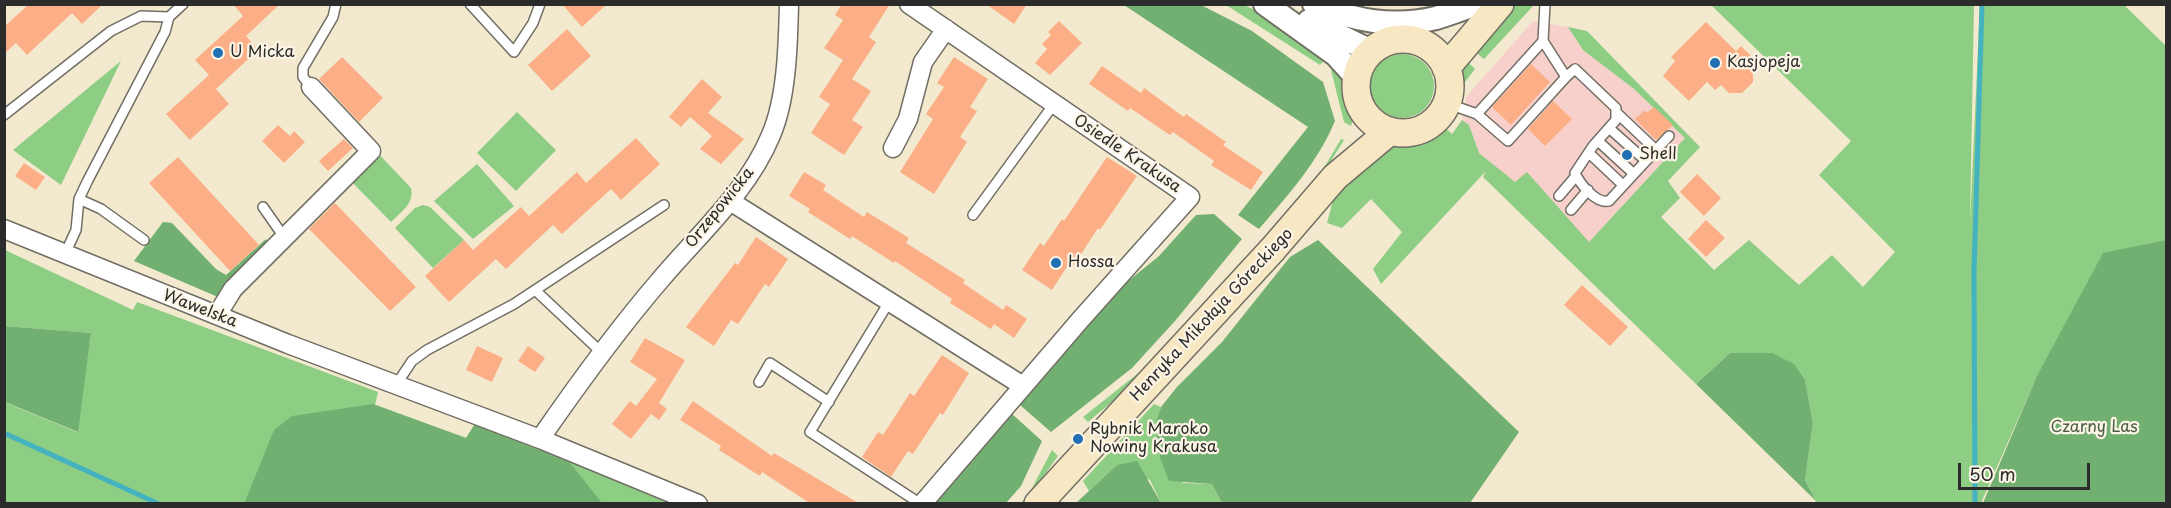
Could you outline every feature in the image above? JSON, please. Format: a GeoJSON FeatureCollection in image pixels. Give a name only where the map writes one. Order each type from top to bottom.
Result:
{"type":"FeatureCollection","features":[{"type":"Feature","properties":{"kind":"main road"},"geometry":{"type":"LineString","coordinates":[[1426,45],[1449,33],[1487,4]]}},
{"type":"Feature","properties":{"kind":"main road"},"geometry":{"type":"LineString","coordinates":[[1446,68],[1500,4]]}},
{"type":"Feature","properties":{"kind":"main road"},"geometry":{"type":"LineString","coordinates":[[1397,39],[1410,39],[1426,45],[1440,57],[1446,68],[1449,86],[1446,103],[1437,117],[1423,128],[1407,133],[1390,131],[1376,124],[1365,113],[1357,99],[1356,77],[1360,66],[1371,51],[1380,44],[1397,39]]}},
{"type":"Feature","properties":{"kind":"main road","name":"Henryka Mikołaja Góreckiego"},"geometry":{"type":"LineString","coordinates":[[1335,177],[1365,113]]}},
{"type":"Feature","properties":{"kind":"main road","name":"Henryka Mikołaja Góreckiego"},"geometry":{"type":"LineString","coordinates":[[1038,504],[1293,228],[1335,177],[1390,131]]}},
{"type":"Feature","properties":{"kind":"street","name":"Orzepowicka"},"geometry":{"type":"LineString","coordinates":[[601,352],[730,201],[766,147],[778,114],[788,38],[789,4]]}},
{"type":"Feature","properties":{"kind":"street","name":"Osiedle Krakusa"},"geometry":{"type":"LineString","coordinates":[[909,4],[1190,197],[921,504]]}},
{"type":"Feature","properties":{"kind":"street"},"geometry":{"type":"LineString","coordinates":[[1314,4],[1356,20],[1387,23],[1425,20],[1480,4]]}},
{"type":"Feature","properties":{"kind":"street"},"geometry":{"type":"LineString","coordinates":[[1268,6],[1303,18],[1371,51]]}},
{"type":"Feature","properties":{"kind":"street"},"geometry":{"type":"LineString","coordinates":[[1268,6],[1336,55],[1356,77]]}},
{"type":"Feature","properties":{"kind":"street"},"geometry":{"type":"LineString","coordinates":[[893,148],[908,119],[923,62],[946,29]]}},
{"type":"Feature","properties":{"kind":"street"},"geometry":{"type":"LineString","coordinates":[[217,315],[233,289],[371,151],[310,87]]}},
{"type":"Feature","properties":{"kind":"street"},"geometry":{"type":"LineString","coordinates":[[730,201],[1023,386]]}},
{"type":"Feature","properties":{"kind":"street","name":"Wawelska"},"geometry":{"type":"LineString","coordinates":[[4,229],[396,386],[540,439]]}},
{"type":"Feature","properties":{"kind":"street"},"geometry":{"type":"LineString","coordinates":[[601,352],[540,439],[698,504]]}},
{"type":"Feature","properties":{"kind":"lane"},"geometry":{"type":"LineString","coordinates":[[65,254],[76,230],[79,200],[165,32],[169,17],[183,4]]}},
{"type":"Feature","properties":{"kind":"lane"},"geometry":{"type":"LineString","coordinates":[[310,87],[303,77],[303,68],[333,17],[336,4]]}},
{"type":"Feature","properties":{"kind":"lane"},"geometry":{"type":"LineString","coordinates":[[470,4],[514,52],[533,23],[540,4]]}},
{"type":"Feature","properties":{"kind":"lane"},"geometry":{"type":"LineString","coordinates":[[533,4],[533,23]]}},
{"type":"Feature","properties":{"kind":"lane"},"geometry":{"type":"LineString","coordinates":[[1545,4],[1543,41],[1566,77]]}},
{"type":"Feature","properties":{"kind":"lane"},"geometry":{"type":"LineString","coordinates":[[4,115],[111,31],[141,16],[169,17]]}},
{"type":"Feature","properties":{"kind":"lane"},"geometry":{"type":"LineString","coordinates":[[1477,114],[1543,41]]}},
{"type":"Feature","properties":{"kind":"lane"},"geometry":{"type":"LineString","coordinates":[[1446,103],[1477,114],[1509,141],[1575,69],[1656,150]]}},
{"type":"Feature","properties":{"kind":"lane"},"geometry":{"type":"LineString","coordinates":[[973,214],[1054,104]]}},
{"type":"Feature","properties":{"kind":"lane"},"geometry":{"type":"LineString","coordinates":[[1559,196],[1576,177],[1575,174],[1589,153],[1618,114]]}},
{"type":"Feature","properties":{"kind":"lane"},"geometry":{"type":"LineString","coordinates":[[1609,128],[1646,161]]}},
{"type":"Feature","properties":{"kind":"lane"},"geometry":{"type":"LineString","coordinates":[[1576,177],[1604,202],[1609,201],[1669,136]]}},
{"type":"Feature","properties":{"kind":"lane"},"geometry":{"type":"LineString","coordinates":[[1598,141],[1634,174]]}},
{"type":"Feature","properties":{"kind":"lane"},"geometry":{"type":"LineString","coordinates":[[1589,153],[1623,185]]}},
{"type":"Feature","properties":{"kind":"lane"},"geometry":{"type":"LineString","coordinates":[[1571,210],[1588,190]]}},
{"type":"Feature","properties":{"kind":"lane"},"geometry":{"type":"LineString","coordinates":[[79,200],[101,209],[144,240]]}},
{"type":"Feature","properties":{"kind":"lane"},"geometry":{"type":"LineString","coordinates":[[396,386],[412,361],[427,350],[535,290],[664,205]]}},
{"type":"Feature","properties":{"kind":"lane"},"geometry":{"type":"LineString","coordinates":[[263,207],[284,237]]}},
{"type":"Feature","properties":{"kind":"lane"},"geometry":{"type":"LineString","coordinates":[[535,290],[601,352]]}},
{"type":"Feature","properties":{"kind":"lane"},"geometry":{"type":"LineString","coordinates":[[890,302],[810,432],[921,504]]}},
{"type":"Feature","properties":{"kind":"lane"},"geometry":{"type":"LineString","coordinates":[[759,382],[770,363],[829,402]]}},
{"type":"Feature","properties":{"kind":"shaded area","name":"Shell"},"geometry":{"type":"Polygon","coordinates":[[[1533,21],[1568,27],[1583,50],[1634,89],[1685,138],[1588,243],[1527,172],[1515,183],[1479,153],[1469,125],[1462,120],[1466,97],[1533,21]]]}},
{"type":"Feature","properties":{"kind":"green space"},"geometry":{"type":"Polygon","coordinates":[[[1124,5],[1201,5],[1252,31],[1323,82],[1335,121],[1311,164],[1259,229],[1238,215],[1308,127],[1124,5]]]}},
{"type":"Feature","properties":{"kind":"green space"},"geometry":{"type":"Polygon","coordinates":[[[1226,5],[1244,5],[1274,19],[1329,55],[1320,65],[1226,5]]]}},
{"type":"Feature","properties":{"kind":"green space"},"geometry":{"type":"Polygon","coordinates":[[[1514,5],[1534,5],[1484,59],[1469,47],[1514,5]]]}},
{"type":"Feature","properties":{"kind":"green space"},"geometry":{"type":"Polygon","coordinates":[[[1711,5],[1974,5],[1970,223],[1980,5],[2124,5],[2166,46],[2166,240],[2103,254],[2035,381],[1981,503],[1814,503],[1816,501],[1805,480],[1813,423],[1805,380],[1730,353],[1696,384],[1483,177],[1486,171],[1381,284],[1373,269],[1402,232],[1371,199],[1342,228],[1327,223],[1333,200],[1342,183],[1393,140],[1421,136],[1447,122],[1443,126],[1452,134],[1462,120],[1469,125],[1479,153],[1515,182],[1527,172],[1589,242],[1685,138],[1634,89],[1583,50],[1568,27],[1587,31],[1700,147],[1668,181],[1680,198],[1661,217],[1714,270],[1749,240],[1799,285],[1832,255],[1863,287],[1895,252],[1819,175],[1851,141],[1711,5]]]}},
{"type":"Feature","properties":{"kind":"green space"},"geometry":{"type":"Polygon","coordinates":[[[1402,54],[1414,56],[1425,63],[1432,74],[1434,86],[1432,98],[1425,109],[1414,116],[1402,118],[1390,116],[1379,109],[1372,98],[1370,86],[1372,74],[1379,63],[1390,56],[1402,54]]]}},
{"type":"Feature","properties":{"kind":"green space"},"geometry":{"type":"Polygon","coordinates":[[[1462,56],[1475,69],[1458,91],[1455,88],[1456,69],[1462,56]]]}},
{"type":"Feature","properties":{"kind":"green space"},"geometry":{"type":"Polygon","coordinates":[[[121,61],[61,185],[13,150],[121,61]]]}},
{"type":"Feature","properties":{"kind":"green space"},"geometry":{"type":"Polygon","coordinates":[[[1337,64],[1345,78],[1353,102],[1351,126],[1344,122],[1331,70],[1337,64]]]}},
{"type":"Feature","properties":{"kind":"green space"},"geometry":{"type":"Polygon","coordinates":[[[517,112],[556,150],[516,191],[477,153],[517,112]]]}},
{"type":"Feature","properties":{"kind":"green space"},"geometry":{"type":"Polygon","coordinates":[[[1341,139],[1344,140],[1319,180],[1138,380],[1088,422],[1083,417],[1146,367],[1300,199],[1318,178],[1341,139]]]}},
{"type":"Feature","properties":{"kind":"green space"},"geometry":{"type":"Polygon","coordinates":[[[375,150],[411,188],[409,203],[391,222],[348,178],[375,150]]]}},
{"type":"Feature","properties":{"kind":"green space"},"geometry":{"type":"Polygon","coordinates":[[[477,164],[514,206],[473,239],[434,201],[477,164]]]}},
{"type":"Feature","properties":{"kind":"green space"},"geometry":{"type":"Polygon","coordinates":[[[423,205],[430,207],[464,240],[433,268],[395,228],[415,208],[423,205]]]}},
{"type":"Feature","properties":{"kind":"green space"},"geometry":{"type":"Polygon","coordinates":[[[1214,214],[1242,239],[1175,321],[1132,368],[1051,432],[1020,405],[1082,327],[1116,291],[1159,256],[1196,215],[1214,214]]]}},
{"type":"Feature","properties":{"kind":"green space"},"geometry":{"type":"Polygon","coordinates":[[[163,222],[172,223],[216,269],[226,275],[266,239],[267,243],[218,297],[134,261],[163,222]]]}},
{"type":"Feature","properties":{"kind":"green space"},"geometry":{"type":"Polygon","coordinates":[[[1318,240],[1519,432],[1470,503],[1222,503],[1212,484],[1169,481],[1160,458],[1155,425],[1161,407],[1177,387],[1222,342],[1290,257],[1318,240]]]}},
{"type":"Feature","properties":{"kind":"green space","name":"Czarny Las"},"geometry":{"type":"Polygon","coordinates":[[[2166,240],[2166,503],[1983,503],[2037,376],[2103,253],[2166,240]]]}},
{"type":"Feature","properties":{"kind":"green space"},"geometry":{"type":"Polygon","coordinates":[[[5,250],[133,310],[137,302],[378,392],[375,405],[466,438],[475,424],[675,503],[236,503],[239,497],[235,504],[5,503],[4,402],[77,432],[91,333],[5,326],[5,250]]]}},
{"type":"Feature","properties":{"kind":"green space"},"geometry":{"type":"Polygon","coordinates":[[[5,326],[91,333],[78,432],[5,402],[5,326]]]}},
{"type":"Feature","properties":{"kind":"green space"},"geometry":{"type":"Polygon","coordinates":[[[1730,353],[1772,353],[1794,364],[1805,380],[1813,423],[1805,480],[1816,501],[1696,384],[1730,353]]]}},
{"type":"Feature","properties":{"kind":"green space"},"geometry":{"type":"Polygon","coordinates":[[[373,404],[466,438],[475,424],[570,463],[602,503],[244,504],[274,430],[292,416],[373,404]]]}},
{"type":"Feature","properties":{"kind":"green space"},"geometry":{"type":"Polygon","coordinates":[[[1154,404],[1161,407],[1155,425],[1160,458],[1183,483],[1212,484],[1222,503],[1161,503],[1150,480],[1117,465],[1089,491],[1083,481],[1154,404]]]}},
{"type":"Feature","properties":{"kind":"green space"},"geometry":{"type":"Polygon","coordinates":[[[1012,414],[1042,441],[1021,486],[1006,503],[935,503],[1012,414]]]}},
{"type":"Feature","properties":{"kind":"green space"},"geometry":{"type":"Polygon","coordinates":[[[1052,450],[1058,456],[1024,503],[1020,504],[1030,492],[1052,450]]]}},
{"type":"Feature","properties":{"kind":"green space"},"geometry":{"type":"Polygon","coordinates":[[[1137,461],[1161,503],[1076,503],[1117,465],[1137,461]]]}},
{"type":"Feature","properties":{"kind":"building"},"geometry":{"type":"Polygon","coordinates":[[[29,4],[103,4],[82,24],[72,13],[27,55],[16,43],[4,54],[4,27],[29,4]]]}},
{"type":"Feature","properties":{"kind":"building"},"geometry":{"type":"Polygon","coordinates":[[[233,4],[280,4],[246,36],[258,50],[216,89],[229,104],[190,140],[166,114],[209,75],[195,60],[243,16],[233,4]]]}},
{"type":"Feature","properties":{"kind":"building"},"geometry":{"type":"Polygon","coordinates":[[[562,4],[607,4],[582,27],[562,4]]]}},
{"type":"Feature","properties":{"kind":"building"},"geometry":{"type":"Polygon","coordinates":[[[842,4],[890,4],[869,37],[876,42],[852,79],[871,91],[852,120],[863,127],[844,155],[811,133],[830,104],[819,97],[843,60],[824,48],[843,20],[835,15],[842,4]]]}},
{"type":"Feature","properties":{"kind":"building"},"geometry":{"type":"Polygon","coordinates":[[[986,4],[1027,4],[1014,24],[986,4]]]}},
{"type":"Feature","properties":{"kind":"building"},"geometry":{"type":"Polygon","coordinates":[[[1059,21],[1082,43],[1050,75],[1035,63],[1047,49],[1042,44],[1051,35],[1048,32],[1059,21]]]}},
{"type":"Feature","properties":{"kind":"building","name":"Kasjopeja"},"geometry":{"type":"Polygon","coordinates":[[[1706,22],[1736,51],[1741,46],[1759,64],[1753,69],[1753,82],[1742,93],[1729,93],[1721,85],[1715,90],[1707,82],[1689,101],[1663,76],[1675,61],[1671,57],[1706,22]]]}},
{"type":"Feature","properties":{"kind":"building"},"geometry":{"type":"Polygon","coordinates":[[[567,29],[591,56],[552,91],[528,65],[567,29]]]}},
{"type":"Feature","properties":{"kind":"building"},"geometry":{"type":"Polygon","coordinates":[[[342,57],[383,98],[359,122],[319,79],[342,57]]]}},
{"type":"Feature","properties":{"kind":"building"},"geometry":{"type":"Polygon","coordinates":[[[954,57],[988,79],[970,107],[977,111],[960,137],[967,142],[934,194],[900,172],[933,119],[926,114],[944,87],[937,83],[954,57]]]}},
{"type":"Feature","properties":{"kind":"building"},"geometry":{"type":"Polygon","coordinates":[[[1531,64],[1550,82],[1511,125],[1492,107],[1531,64]]]}},
{"type":"Feature","properties":{"kind":"building"},"geometry":{"type":"Polygon","coordinates":[[[1102,66],[1141,93],[1144,88],[1184,117],[1186,114],[1226,142],[1223,145],[1263,172],[1251,190],[1211,165],[1214,161],[1173,132],[1170,135],[1130,108],[1128,111],[1089,84],[1102,66]]]}},
{"type":"Feature","properties":{"kind":"building"},"geometry":{"type":"Polygon","coordinates":[[[702,79],[722,97],[708,113],[744,139],[721,164],[700,149],[712,136],[690,117],[681,127],[669,117],[702,79]]]}},
{"type":"Feature","properties":{"kind":"building"},"geometry":{"type":"Polygon","coordinates":[[[1553,101],[1572,119],[1545,146],[1528,129],[1553,101]]]}},
{"type":"Feature","properties":{"kind":"building"},"geometry":{"type":"Polygon","coordinates":[[[1654,107],[1673,125],[1656,140],[1635,119],[1644,111],[1648,112],[1654,107]]]}},
{"type":"Feature","properties":{"kind":"building"},"geometry":{"type":"Polygon","coordinates":[[[278,125],[290,136],[294,131],[305,142],[284,163],[262,141],[278,125]]]}},
{"type":"Feature","properties":{"kind":"building"},"geometry":{"type":"Polygon","coordinates":[[[636,138],[660,164],[621,200],[611,189],[562,234],[553,225],[506,269],[496,259],[449,302],[425,276],[464,240],[473,250],[521,207],[529,216],[577,172],[586,183],[636,138]]]}},
{"type":"Feature","properties":{"kind":"building"},"geometry":{"type":"Polygon","coordinates":[[[344,139],[353,148],[328,171],[319,161],[344,139]]]}},
{"type":"Feature","properties":{"kind":"building"},"geometry":{"type":"Polygon","coordinates":[[[178,157],[259,245],[230,271],[149,183],[178,157]]]}},
{"type":"Feature","properties":{"kind":"building"},"geometry":{"type":"Polygon","coordinates":[[[1107,157],[1137,176],[1074,265],[1070,262],[1052,290],[1022,270],[1040,243],[1044,246],[1062,219],[1064,221],[1107,157]]]}},
{"type":"Feature","properties":{"kind":"building"},"geometry":{"type":"Polygon","coordinates":[[[24,163],[45,177],[36,190],[15,176],[24,163]]]}},
{"type":"Feature","properties":{"kind":"building"},"geometry":{"type":"Polygon","coordinates":[[[804,172],[826,185],[823,190],[864,217],[867,212],[909,238],[906,243],[965,280],[963,283],[1003,310],[1006,305],[1027,319],[1014,338],[994,324],[991,329],[950,303],[952,299],[895,261],[894,263],[852,236],[850,239],[808,212],[810,209],[789,196],[804,172]]]}},
{"type":"Feature","properties":{"kind":"building"},"geometry":{"type":"Polygon","coordinates":[[[1697,174],[1721,198],[1704,216],[1680,192],[1697,174]]]}},
{"type":"Feature","properties":{"kind":"building"},"geometry":{"type":"Polygon","coordinates":[[[335,203],[416,287],[390,311],[309,229],[335,203]]]}},
{"type":"Feature","properties":{"kind":"building"},"geometry":{"type":"Polygon","coordinates":[[[1706,220],[1725,238],[1706,257],[1688,239],[1706,220]]]}},
{"type":"Feature","properties":{"kind":"building"},"geometry":{"type":"Polygon","coordinates":[[[756,237],[788,259],[769,287],[765,284],[738,324],[731,320],[714,346],[686,327],[735,263],[738,265],[756,237]]]}},
{"type":"Feature","properties":{"kind":"building"},"geometry":{"type":"Polygon","coordinates":[[[1582,285],[1628,327],[1610,346],[1564,305],[1582,285]]]}},
{"type":"Feature","properties":{"kind":"building"},"geometry":{"type":"Polygon","coordinates":[[[645,338],[685,360],[659,403],[667,409],[659,420],[651,414],[631,439],[612,424],[630,401],[636,406],[657,379],[630,362],[645,338]]]}},
{"type":"Feature","properties":{"kind":"building"},"geometry":{"type":"Polygon","coordinates":[[[477,346],[503,358],[492,382],[466,370],[477,346]]]}},
{"type":"Feature","properties":{"kind":"building"},"geometry":{"type":"Polygon","coordinates":[[[528,346],[545,358],[535,372],[518,361],[528,346]]]}},
{"type":"Feature","properties":{"kind":"building"},"geometry":{"type":"Polygon","coordinates":[[[942,355],[969,373],[943,415],[940,413],[913,454],[908,451],[891,477],[862,457],[878,432],[883,435],[910,393],[914,396],[942,355]]]}},
{"type":"Feature","properties":{"kind":"building"},"geometry":{"type":"Polygon","coordinates":[[[693,401],[772,456],[774,453],[860,504],[811,504],[762,472],[760,476],[719,450],[721,446],[680,420],[693,401]]]}},
{"type":"Feature","properties":{"kind":"waterway"},"geometry":{"type":"LineString","coordinates":[[1975,504],[1974,272],[1982,4]]}},
{"type":"Feature","properties":{"kind":"waterway"},"geometry":{"type":"LineString","coordinates":[[4,433],[159,504]]}},
{"type":"Feature","properties":{"kind":"place","name":"U Micka"},"geometry":{"type":"Point","coordinates":[218,53]}},
{"type":"Feature","properties":{"kind":"place","name":"Kasjopeja"},"geometry":{"type":"Point","coordinates":[1715,63]}},
{"type":"Feature","properties":{"kind":"place","name":"Shell"},"geometry":{"type":"Point","coordinates":[1627,155]}},
{"type":"Feature","properties":{"kind":"place","name":"Hossa"},"geometry":{"type":"Point","coordinates":[1056,263]}},
{"type":"Feature","properties":{"kind":"place","name":"Rybnik Maroko Nowiny Krakusa"},"geometry":{"type":"Point","coordinates":[1078,439]}}]}
